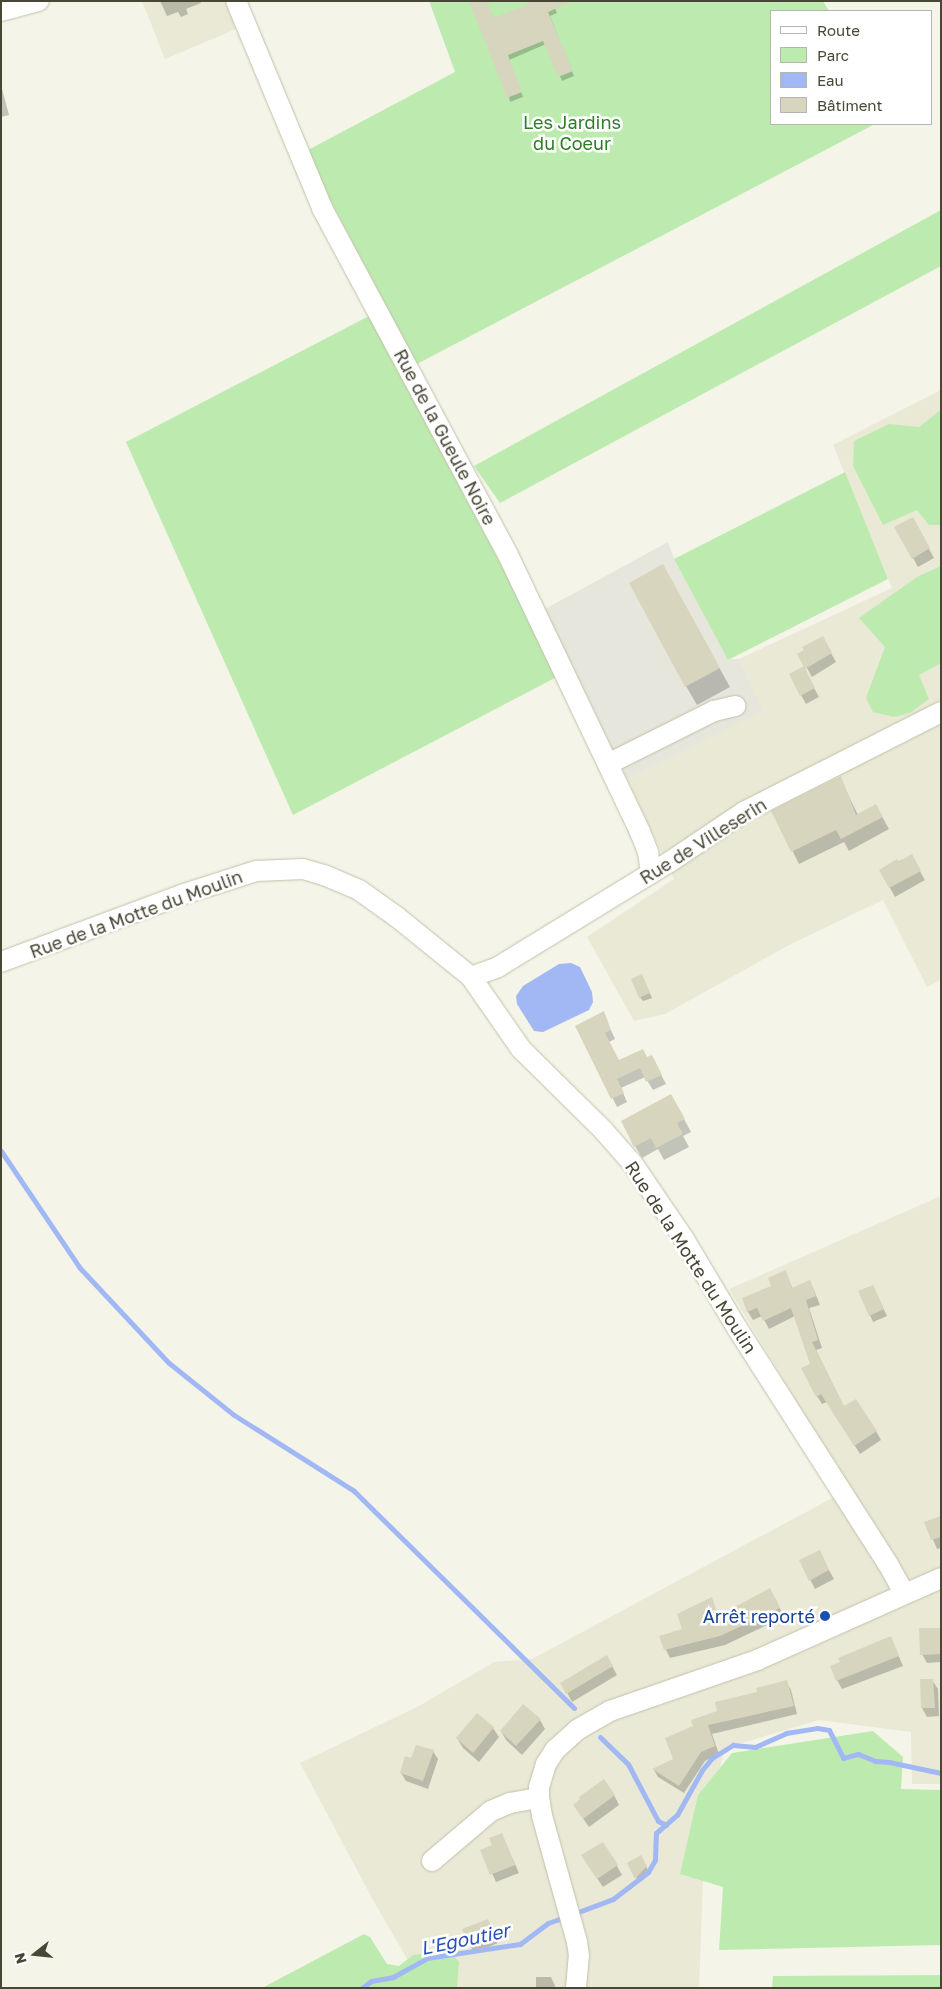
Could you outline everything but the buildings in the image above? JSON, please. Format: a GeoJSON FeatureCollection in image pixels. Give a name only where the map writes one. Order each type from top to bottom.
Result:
{"type":"FeatureCollection","features":[{"type":"Feature","properties":{"kind":"street"},"geometry":{"type":"LineString","coordinates":[[1,11],[39,1]]}},
{"type":"Feature","properties":{"kind":"street","name":"Rue de la Gueule Noire"},"geometry":{"type":"LineString","coordinates":[[236,1],[322,208],[508,555],[648,852],[651,874]]}},
{"type":"Feature","properties":{"kind":"street"},"geometry":{"type":"LineString","coordinates":[[608,764],[714,711],[735,706]]}},
{"type":"Feature","properties":{"kind":"street","name":"Rue de Villeserin"},"geometry":{"type":"LineString","coordinates":[[471,977],[498,967],[651,874],[744,812],[941,712]]}},
{"type":"Feature","properties":{"kind":"street","name":"Rue de la Motte du Moulin"},"geometry":{"type":"LineString","coordinates":[[1,962],[184,894],[247,874],[282,868],[303,869],[359,890],[397,917],[471,977],[521,1049],[603,1130],[633,1164],[684,1239],[737,1328],[888,1564],[904,1593]]}},
{"type":"Feature","properties":{"kind":"street"},"geometry":{"type":"LineString","coordinates":[[576,1988],[578,1956],[573,1924],[538,1798],[539,1787],[546,1764],[568,1737],[584,1725],[632,1703],[757,1660],[941,1578]]}},
{"type":"Feature","properties":{"kind":"street"},"geometry":{"type":"LineString","coordinates":[[432,1862],[491,1811],[510,1803],[538,1798]]}},
{"type":"Feature","properties":{"kind":"shaded area"},"geometry":{"type":"Polygon","coordinates":[[[142,1],[225,1],[236,29],[165,59],[142,1]]]}},
{"type":"Feature","properties":{"kind":"shaded area"},"geometry":{"type":"Polygon","coordinates":[[[941,390],[941,980],[927,987],[883,900],[791,944],[665,1014],[634,1021],[587,937],[674,879],[627,779],[762,711],[739,659],[892,588],[833,445],[941,390]]]}},
{"type":"Feature","properties":{"kind":"shaded area"},"geometry":{"type":"Polygon","coordinates":[[[668,542],[674,559],[728,659],[739,659],[763,711],[627,779],[545,609],[668,542]]]}},
{"type":"Feature","properties":{"kind":"shaded area"},"geometry":{"type":"Polygon","coordinates":[[[941,1196],[941,1784],[912,1784],[911,1732],[819,1720],[725,1748],[705,1825],[699,1988],[424,1988],[373,1900],[300,1763],[419,1706],[494,1662],[532,1659],[849,1489],[729,1289],[941,1196]]]}},
{"type":"Feature","properties":{"kind":"green space","name":"Les Jardins du Coeur"},"geometry":{"type":"Polygon","coordinates":[[[429,1],[823,1],[828,10],[770,10],[770,125],[873,125],[417,364],[332,204],[308,150],[455,72],[429,1]]]}},
{"type":"Feature","properties":{"kind":"green space"},"geometry":{"type":"Polygon","coordinates":[[[941,210],[941,266],[500,503],[474,466],[941,210]]]}},
{"type":"Feature","properties":{"kind":"green space"},"geometry":{"type":"Polygon","coordinates":[[[369,316],[531,621],[555,678],[293,815],[126,442],[369,316]]]}},
{"type":"Feature","properties":{"kind":"green space"},"geometry":{"type":"Polygon","coordinates":[[[941,410],[941,525],[929,525],[917,510],[883,525],[853,466],[854,441],[889,424],[919,427],[941,410]]]}},
{"type":"Feature","properties":{"kind":"green space"},"geometry":{"type":"Polygon","coordinates":[[[845,472],[888,579],[728,660],[674,559],[845,472]]]}},
{"type":"Feature","properties":{"kind":"green space"},"geometry":{"type":"Polygon","coordinates":[[[941,566],[941,663],[919,675],[929,699],[910,713],[894,717],[873,712],[866,698],[885,647],[859,618],[917,577],[941,566]]]}},
{"type":"Feature","properties":{"kind":"green space"},"geometry":{"type":"Polygon","coordinates":[[[873,1731],[903,1757],[901,1789],[941,1790],[941,1945],[719,1950],[723,1887],[680,1874],[698,1795],[732,1753],[873,1731]]]}},
{"type":"Feature","properties":{"kind":"green space"},"geometry":{"type":"Polygon","coordinates":[[[364,1934],[370,1937],[387,1964],[399,1966],[413,1955],[449,1950],[459,1962],[457,1988],[262,1988],[364,1934]]]}},
{"type":"Feature","properties":{"kind":"green space"},"geometry":{"type":"Polygon","coordinates":[[[941,1975],[941,1988],[772,1988],[773,1976],[941,1975]]]}},
{"type":"Feature","properties":{"kind":"water"},"geometry":{"type":"Polygon","coordinates":[[[571,963],[580,967],[592,992],[593,1002],[589,1010],[543,1032],[534,1031],[517,1004],[516,996],[523,986],[559,964],[571,963]]]}},
{"type":"Feature","properties":{"kind":"waterway"},"geometry":{"type":"LineString","coordinates":[[1,1151],[80,1268],[169,1363],[234,1415],[354,1491],[574,1708]]}},
{"type":"Feature","properties":{"kind":"waterway","name":"L'Egoutier"},"geometry":{"type":"LineString","coordinates":[[573,1914],[613,1899],[648,1872],[655,1860],[656,1833],[677,1815],[702,1770],[712,1758],[733,1745],[755,1747],[786,1733],[817,1728],[829,1730],[843,1758],[858,1754],[875,1761],[889,1762],[941,1773]]}},
{"type":"Feature","properties":{"kind":"waterway"},"geometry":{"type":"LineString","coordinates":[[600,1737],[628,1764],[658,1821],[666,1825]]}},
{"type":"Feature","properties":{"kind":"waterway","name":"L'Egoutier"},"geometry":{"type":"LineString","coordinates":[[362,1988],[371,1981],[393,1977],[427,1958],[520,1944],[548,1923],[565,1917]]}},
{"type":"Feature","properties":{"kind":"place","name":"Arrêt reporté"},"geometry":{"type":"Point","coordinates":[825,1616]}}]}
